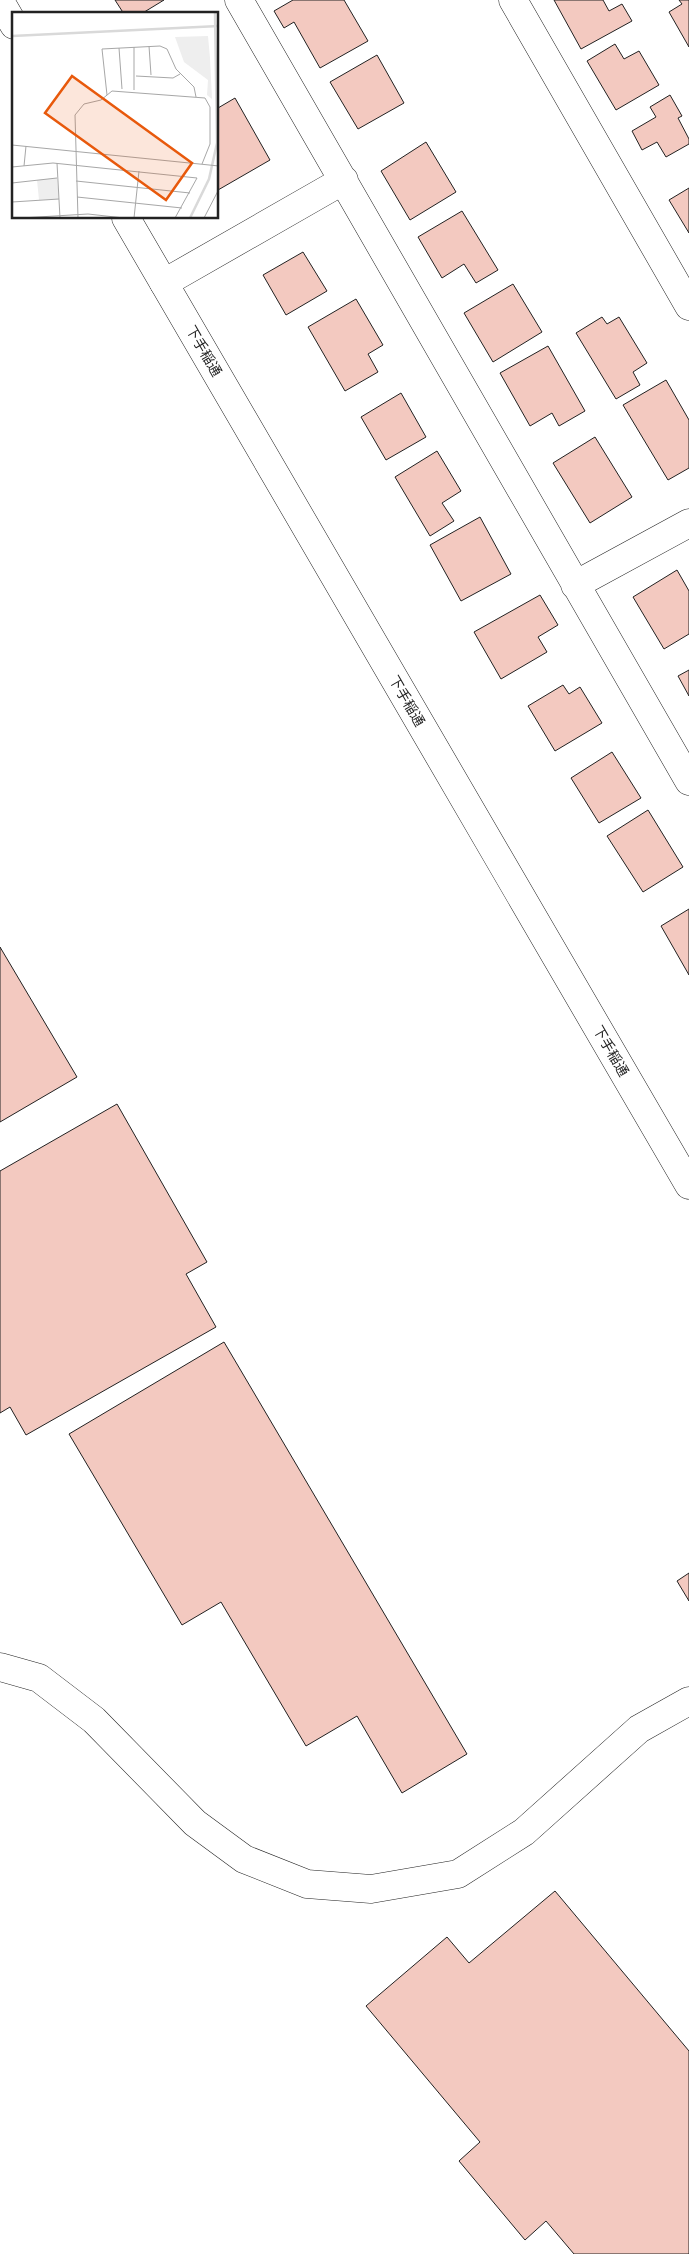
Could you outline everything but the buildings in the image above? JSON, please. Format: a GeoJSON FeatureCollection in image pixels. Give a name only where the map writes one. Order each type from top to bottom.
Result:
{"type":"FeatureCollection","features":[{"type":"Feature","properties":{"kind":"street"},"geometry":{"type":"LineString","coordinates":[[239,0],[689,781]]}},
{"type":"Feature","properties":{"kind":"street"},"geometry":{"type":"LineString","coordinates":[[513,0],[689,306]]}},
{"type":"Feature","properties":{"kind":"street"},"geometry":{"type":"LineString","coordinates":[[0,1],[12,22]]}},
{"type":"Feature","properties":{"kind":"street"},"geometry":{"type":"LineString","coordinates":[[164,283],[344,180]]}},
{"type":"Feature","properties":{"kind":"street","name":"下手稲通"},"geometry":{"type":"LineString","coordinates":[[127,219],[689,1185]]}},
{"type":"Feature","properties":{"kind":"street"},"geometry":{"type":"LineString","coordinates":[[575,585],[689,523]]}},
{"type":"Feature","properties":{"kind":"street"},"geometry":{"type":"LineString","coordinates":[[0,1667],[39,1678],[94,1720],[195,1823],[244,1860],[307,1884],[371,1889],[458,1874],[524,1832],[639,1729],[689,1701]]}}]}
